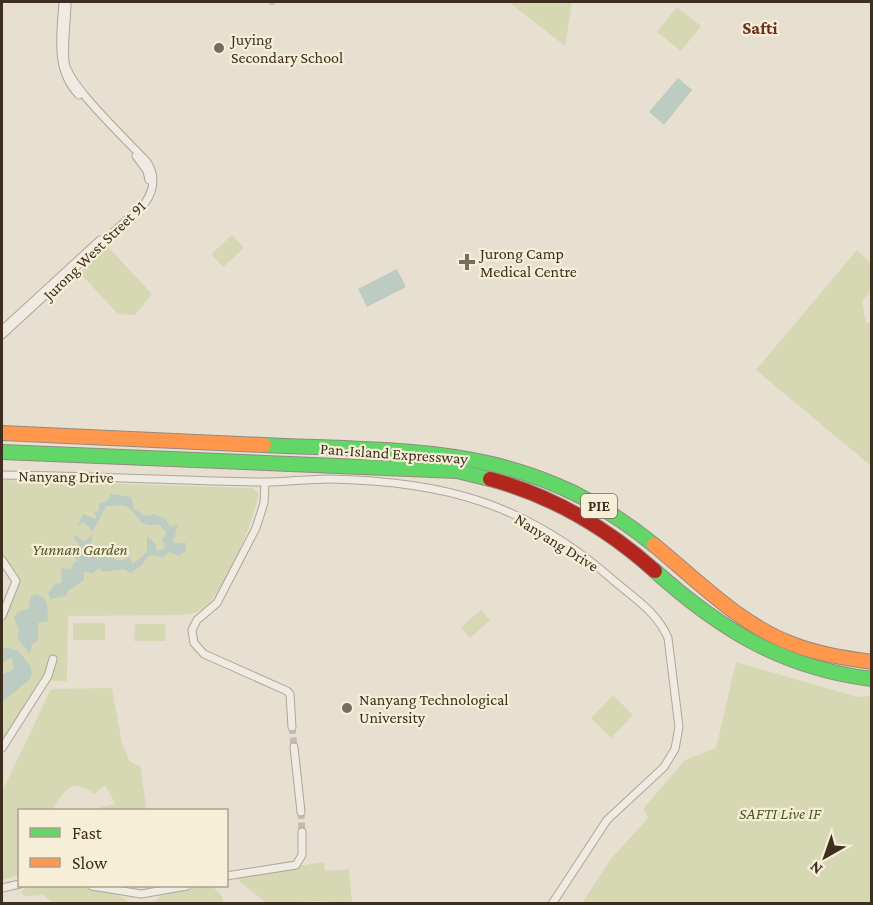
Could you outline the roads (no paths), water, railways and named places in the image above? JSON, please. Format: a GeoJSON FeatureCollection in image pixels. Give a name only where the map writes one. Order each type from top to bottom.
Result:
{"type":"FeatureCollection","features":[{"type":"Feature","properties":{"kind":"highway","name":"Pan-Island Expressway"},"geometry":{"type":"LineString","coordinates":[[2,433],[461,455],[537,474],[577,493],[622,521],[722,604],[759,629],[789,644],[821,654],[872,662]]}},
{"type":"Feature","properties":{"kind":"highway","name":"Pan-Island Expressway"},"geometry":{"type":"LineString","coordinates":[[2,452],[457,471],[503,482],[561,504],[610,534],[683,595],[744,640],[771,654],[812,669],[872,679]]}},
{"type":"Feature","properties":{"kind":"street","name":"Jurong West Street 91"},"geometry":{"type":"LineString","coordinates":[[2,330],[142,200],[149,186],[147,171],[139,159],[67,81],[60,56],[65,2]]}},
{"type":"Feature","properties":{"kind":"street","name":"Jurong West Street 91"},"geometry":{"type":"LineString","coordinates":[[2,335],[145,203],[153,188],[154,178],[147,162],[80,90],[69,73],[65,63],[65,2]]}},
{"type":"Feature","properties":{"kind":"street","name":"Nanyang Drive"},"geometry":{"type":"LineString","coordinates":[[2,475],[265,483],[327,479],[410,484],[482,501],[546,531],[602,570],[661,622],[668,638],[678,717],[678,735],[675,749],[664,767],[607,820],[552,903]]}},
{"type":"Feature","properties":{"kind":"street"},"geometry":{"type":"LineString","coordinates":[[265,483],[264,503],[256,528],[217,603],[197,620],[192,636],[195,646],[204,654],[287,691],[290,694],[292,727]]}},
{"type":"Feature","properties":{"kind":"street"},"geometry":{"type":"LineString","coordinates":[[2,560],[16,577],[2,616]]}},
{"type":"Feature","properties":{"kind":"street"},"geometry":{"type":"LineString","coordinates":[[2,748],[48,676],[53,659]]}},
{"type":"Feature","properties":{"kind":"street"},"geometry":{"type":"LineString","coordinates":[[294,747],[301,812]]}},
{"type":"Feature","properties":{"kind":"street"},"geometry":{"type":"LineString","coordinates":[[228,876],[294,866],[302,855],[302,832]]}},
{"type":"Feature","properties":{"kind":"street"},"geometry":{"type":"LineString","coordinates":[[2,888],[18,884]]}},
{"type":"Feature","properties":{"kind":"street"},"geometry":{"type":"LineString","coordinates":[[103,887],[141,894],[177,887]]}},
{"type":"Feature","properties":{"kind":"tunnel"},"geometry":{"type":"LineString","coordinates":[[292,727],[294,747]]}},
{"type":"Feature","properties":{"kind":"tunnel"},"geometry":{"type":"LineString","coordinates":[[301,812],[302,832]]}},
{"type":"Feature","properties":{"kind":"place","name":"Juying Secondary School"},"geometry":{"type":"Point","coordinates":[219,48]}},
{"type":"Feature","properties":{"kind":"place","name":"Jurong Camp Medical Centre"},"geometry":{"type":"Point","coordinates":[467,262]}},
{"type":"Feature","properties":{"kind":"place","name":"Nanyang Technological University"},"geometry":{"type":"Point","coordinates":[347,708]}},
{"type":"Feature","properties":{"kind":"district","name":"Safti"},"geometry":{"type":"Point","coordinates":[760,28]}},
{"type":"Feature","properties":{"kind":"park label","name":"Yunnan Garden"},"geometry":{"type":"Point","coordinates":[80,549]}},
{"type":"Feature","properties":{"kind":"park label","name":"SAFTI Live IF"},"geometry":{"type":"Point","coordinates":[780,813]}}]}
